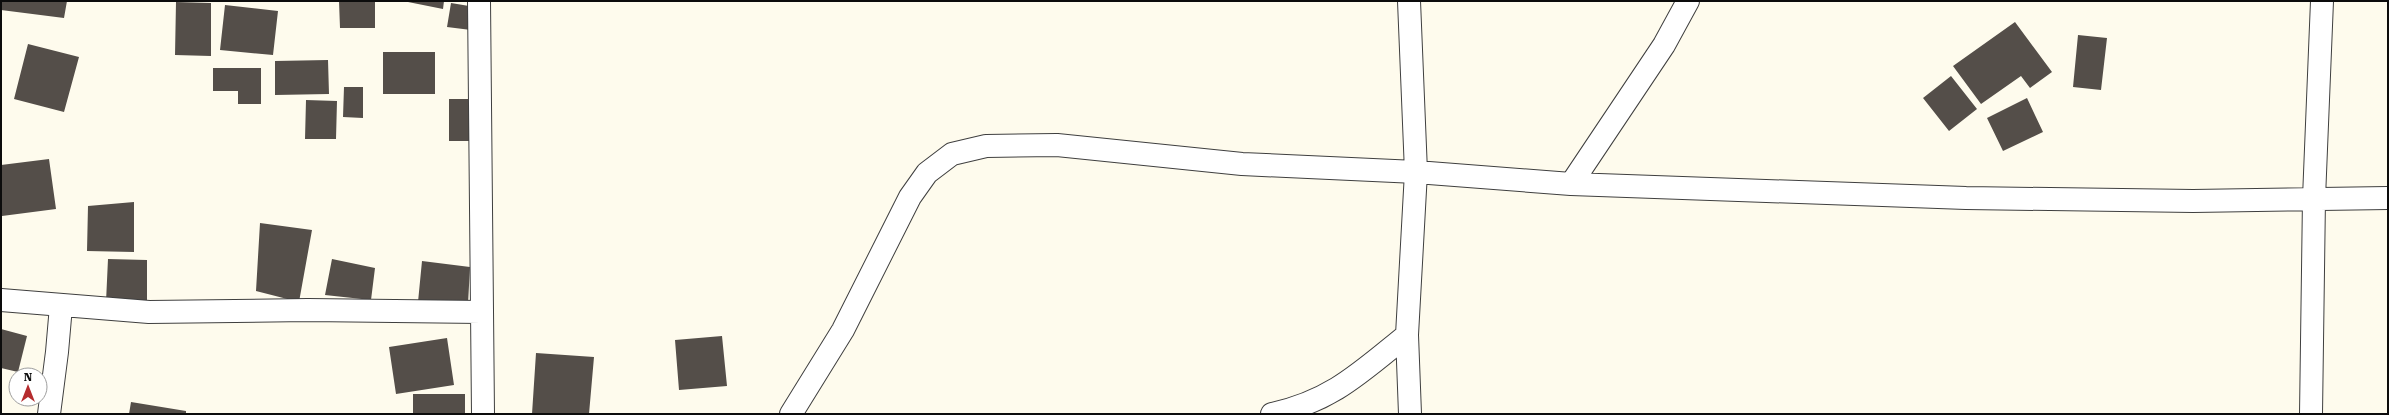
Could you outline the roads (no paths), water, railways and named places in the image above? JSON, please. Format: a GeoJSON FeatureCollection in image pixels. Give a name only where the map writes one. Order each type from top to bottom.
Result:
{"type":"FeatureCollection","features":[{"type":"Feature","properties":{"kind":"street"},"geometry":{"type":"LineString","coordinates":[[479,1],[483,414]]}},
{"type":"Feature","properties":{"kind":"street"},"geometry":{"type":"LineString","coordinates":[[1409,1],[1416,172],[1407,335],[1410,414]]}},
{"type":"Feature","properties":{"kind":"street"},"geometry":{"type":"LineString","coordinates":[[1571,184],[1664,45],[1688,1]]}},
{"type":"Feature","properties":{"kind":"street"},"geometry":{"type":"LineString","coordinates":[[2311,414],[2314,198],[2322,1]]}},
{"type":"Feature","properties":{"kind":"street"},"geometry":{"type":"LineString","coordinates":[[791,414],[843,330],[910,197],[927,173],[952,154],[986,146],[1056,145],[1242,164],[1416,172],[1571,184],[1974,198],[2193,201],[2388,198]]}},
{"type":"Feature","properties":{"kind":"street"},"geometry":{"type":"LineString","coordinates":[[1,300],[149,312],[308,310],[481,312]]}},
{"type":"Feature","properties":{"kind":"street"},"geometry":{"type":"LineString","coordinates":[[49,414],[61,306]]}},
{"type":"Feature","properties":{"kind":"street"},"geometry":{"type":"LineString","coordinates":[[1272,414],[1298,407],[1349,383],[1407,335]]}}]}
